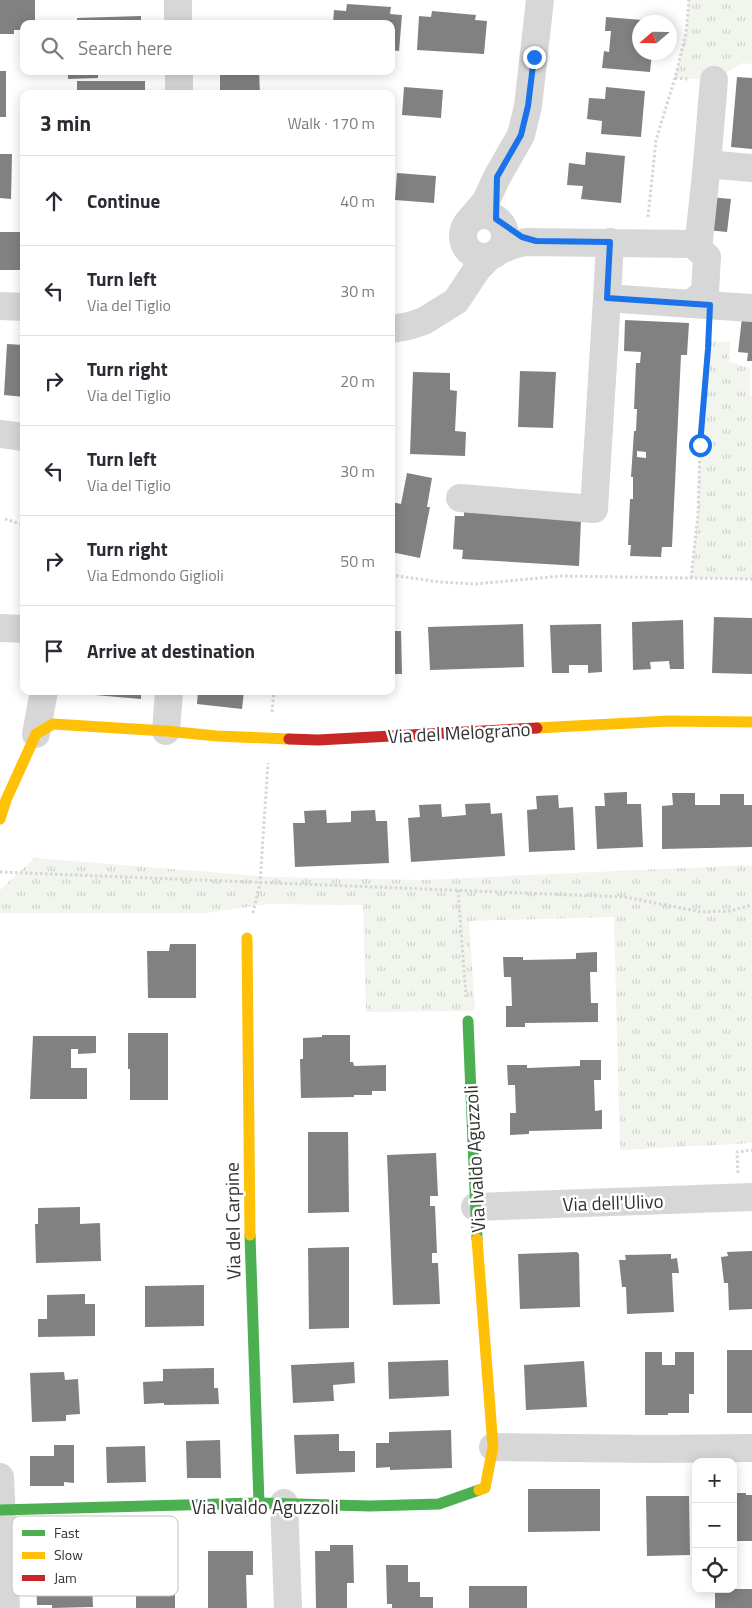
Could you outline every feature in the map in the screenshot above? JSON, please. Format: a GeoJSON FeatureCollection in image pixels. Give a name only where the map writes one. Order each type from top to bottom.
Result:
{"type":"FeatureCollection","features":[{"type":"Feature","properties":{"kind":"street"},"geometry":{"type":"LineString","coordinates":[[178,0],[178,20]]}},
{"type":"Feature","properties":{"kind":"street"},"geometry":{"type":"LineString","coordinates":[[446,306],[460,269],[465,231],[486,201],[497,177],[521,135],[528,106],[540,0]]}},
{"type":"Feature","properties":{"kind":"street"},"geometry":{"type":"LineString","coordinates":[[178,75],[179,90]]}},
{"type":"Feature","properties":{"kind":"street"},"geometry":{"type":"LineString","coordinates":[[698,248],[714,80]]}},
{"type":"Feature","properties":{"kind":"street"},"geometry":{"type":"LineString","coordinates":[[707,164],[752,168]]}},
{"type":"Feature","properties":{"kind":"street"},"geometry":{"type":"LineString","coordinates":[[395,328],[424,321],[456,301],[478,268],[494,254],[504,241],[505,233],[497,220],[497,177]]}},
{"type":"Feature","properties":{"kind":"street"},"geometry":{"type":"LineString","coordinates":[[536,241],[522,237],[490,216],[479,216],[465,231],[465,246],[471,253],[479,257],[494,254],[513,245],[536,241],[693,244],[707,257],[705,292],[700,304]]}},
{"type":"Feature","properties":{"kind":"street"},"geometry":{"type":"LineString","coordinates":[[460,498],[594,509],[610,242]]}},
{"type":"Feature","properties":{"kind":"street"},"geometry":{"type":"LineString","coordinates":[[607,298],[752,308]]}},
{"type":"Feature","properties":{"kind":"street"},"geometry":{"type":"LineString","coordinates":[[0,306],[20,307]]}},
{"type":"Feature","properties":{"kind":"street"},"geometry":{"type":"LineString","coordinates":[[0,434],[20,436]]}},
{"type":"Feature","properties":{"kind":"street"},"geometry":{"type":"LineString","coordinates":[[0,628],[20,629]]}},
{"type":"Feature","properties":{"kind":"street"},"geometry":{"type":"LineString","coordinates":[[0,819],[6,800],[36,734],[43,695]]}},
{"type":"Feature","properties":{"kind":"street"},"geometry":{"type":"LineString","coordinates":[[166,731],[169,695]]}},
{"type":"Feature","properties":{"kind":"street","name":"Via del Melograno"},"geometry":{"type":"LineString","coordinates":[[36,734],[53,724],[217,736],[318,740],[668,720],[752,722]]}},
{"type":"Feature","properties":{"kind":"street","name":"Via del Carpine"},"geometry":{"type":"LineString","coordinates":[[247,938],[247,1086],[253,1351],[272,1504]]}},
{"type":"Feature","properties":{"kind":"street","name":"Via Ivaldo Aguzzoli"},"geometry":{"type":"LineString","coordinates":[[1,1510],[272,1504],[370,1506],[439,1504],[485,1488],[493,1447],[475,1207],[468,1021]]}},
{"type":"Feature","properties":{"kind":"street","name":"Via dell'Ulivo"},"geometry":{"type":"LineString","coordinates":[[475,1207],[752,1197]]}},
{"type":"Feature","properties":{"kind":"street"},"geometry":{"type":"LineString","coordinates":[[493,1447],[752,1448]]}},
{"type":"Feature","properties":{"kind":"street"},"geometry":{"type":"LineString","coordinates":[[0,1477],[6,1608]]}},
{"type":"Feature","properties":{"kind":"street"},"geometry":{"type":"LineString","coordinates":[[272,1504],[288,1608]]}},
{"type":"Feature","properties":{"kind":"path"},"geometry":{"type":"LineString","coordinates":[[645,243],[656,140],[675,78],[686,33],[689,0]]}},
{"type":"Feature","properties":{"kind":"path"},"geometry":{"type":"LineString","coordinates":[[691,578],[698,515],[700,445],[708,349],[700,304]]}},
{"type":"Feature","properties":{"kind":"path"},"geometry":{"type":"LineString","coordinates":[[5,519],[20,524]]}},
{"type":"Feature","properties":{"kind":"path"},"geometry":{"type":"LineString","coordinates":[[395,576],[440,582],[476,584],[562,576],[752,579]]}},
{"type":"Feature","properties":{"kind":"path"},"geometry":{"type":"LineString","coordinates":[[247,938],[260,883],[274,695]]}},
{"type":"Feature","properties":{"kind":"path"},"geometry":{"type":"LineString","coordinates":[[0,872],[625,897],[701,912],[730,911],[752,905]]}},
{"type":"Feature","properties":{"kind":"path"},"geometry":{"type":"LineString","coordinates":[[458,890],[468,1021]]}},
{"type":"Feature","properties":{"kind":"green space"},"geometry":{"type":"Polygon","coordinates":[[[689,0],[752,0],[752,64],[742,63],[714,80],[675,78],[686,33],[689,0]]]}},
{"type":"Feature","properties":{"kind":"green space"},"geometry":{"type":"Polygon","coordinates":[[[708,341],[730,342],[729,362],[750,368],[750,395],[752,396],[752,579],[691,578],[698,515],[700,445],[708,341]]]}},
{"type":"Feature","properties":{"kind":"green space"},"geometry":{"type":"Polygon","coordinates":[[[34,858],[270,877],[423,880],[752,865],[752,1143],[620,1150],[614,917],[469,921],[475,1011],[366,1012],[363,905],[268,904],[207,913],[0,913],[0,890],[34,858]]]}},
{"type":"Feature","properties":{"kind":"building"},"geometry":{"type":"Polygon","coordinates":[[[0,0],[35,0],[35,20],[20,20],[20,30],[14,30],[14,34],[0,34],[0,0]]]}},
{"type":"Feature","properties":{"kind":"building"},"geometry":{"type":"Polygon","coordinates":[[[347,4],[391,7],[390,14],[402,15],[399,51],[395,50],[395,20],[333,20],[334,10],[346,11],[347,4]]]}},
{"type":"Feature","properties":{"kind":"building"},"geometry":{"type":"Polygon","coordinates":[[[432,11],[476,15],[475,20],[487,21],[484,54],[417,50],[419,16],[431,17],[432,11]]]}},
{"type":"Feature","properties":{"kind":"building"},"geometry":{"type":"Polygon","coordinates":[[[141,16],[141,20],[77,20],[77,18],[141,16]]]}},
{"type":"Feature","properties":{"kind":"building"},"geometry":{"type":"Polygon","coordinates":[[[606,17],[632,19],[632,60],[651,60],[650,72],[602,68],[604,51],[609,52],[611,31],[605,31],[606,17]]]}},
{"type":"Feature","properties":{"kind":"building"},"geometry":{"type":"Polygon","coordinates":[[[0,71],[6,71],[6,117],[0,117],[0,71]]]}},
{"type":"Feature","properties":{"kind":"building"},"geometry":{"type":"Polygon","coordinates":[[[68,75],[98,75],[98,78],[68,79],[68,75]]]}},
{"type":"Feature","properties":{"kind":"building"},"geometry":{"type":"Polygon","coordinates":[[[220,75],[259,75],[260,90],[220,90],[220,75]]]}},
{"type":"Feature","properties":{"kind":"building"},"geometry":{"type":"Polygon","coordinates":[[[737,77],[752,78],[752,149],[731,147],[737,77]]]}},
{"type":"Feature","properties":{"kind":"building"},"geometry":{"type":"Polygon","coordinates":[[[77,81],[145,81],[145,90],[77,90],[77,81]]]}},
{"type":"Feature","properties":{"kind":"building"},"geometry":{"type":"Polygon","coordinates":[[[404,87],[443,90],[441,118],[402,115],[404,87]]]}},
{"type":"Feature","properties":{"kind":"building"},"geometry":{"type":"Polygon","coordinates":[[[606,87],[645,91],[641,137],[601,134],[602,121],[587,119],[589,98],[605,99],[606,87]]]}},
{"type":"Feature","properties":{"kind":"building"},"geometry":{"type":"Polygon","coordinates":[[[586,152],[625,156],[621,203],[581,199],[583,186],[567,185],[569,163],[585,165],[586,152]]]}},
{"type":"Feature","properties":{"kind":"building"},"geometry":{"type":"Polygon","coordinates":[[[0,154],[12,154],[11,199],[0,198],[0,154]]]}},
{"type":"Feature","properties":{"kind":"building"},"geometry":{"type":"Polygon","coordinates":[[[397,173],[436,176],[434,203],[395,200],[397,173]]]}},
{"type":"Feature","properties":{"kind":"building"},"geometry":{"type":"Polygon","coordinates":[[[710,197],[731,199],[727,232],[707,230],[710,197]]]}},
{"type":"Feature","properties":{"kind":"building"},"geometry":{"type":"Polygon","coordinates":[[[0,232],[20,232],[20,270],[0,270],[0,232]]]}},
{"type":"Feature","properties":{"kind":"building"},"geometry":{"type":"Polygon","coordinates":[[[742,318],[752,319],[752,361],[747,361],[748,353],[738,352],[742,318]]]}},
{"type":"Feature","properties":{"kind":"building"},"geometry":{"type":"Polygon","coordinates":[[[625,320],[689,323],[687,355],[681,355],[672,547],[662,547],[661,557],[630,556],[631,545],[628,545],[630,499],[633,499],[633,477],[631,477],[637,409],[634,409],[636,363],[640,363],[641,352],[624,351],[625,320]],[[637,451],[637,457],[646,458],[646,452],[637,451]]]}},
{"type":"Feature","properties":{"kind":"building"},"geometry":{"type":"Polygon","coordinates":[[[7,344],[20,345],[20,397],[4,395],[7,344]]]}},
{"type":"Feature","properties":{"kind":"building"},"geometry":{"type":"Polygon","coordinates":[[[520,371],[556,372],[553,428],[518,427],[520,371]]]}},
{"type":"Feature","properties":{"kind":"building"},"geometry":{"type":"Polygon","coordinates":[[[413,372],[450,373],[450,390],[457,391],[455,431],[466,432],[465,456],[410,454],[413,372]]]}},
{"type":"Feature","properties":{"kind":"building"},"geometry":{"type":"Polygon","coordinates":[[[407,473],[432,478],[427,507],[430,507],[420,558],[395,553],[395,503],[401,504],[407,473]]]}},
{"type":"Feature","properties":{"kind":"building"},"geometry":{"type":"Polygon","coordinates":[[[464,512],[581,519],[579,566],[462,559],[463,550],[453,549],[455,516],[464,516],[464,512]]]}},
{"type":"Feature","properties":{"kind":"building"},"geometry":{"type":"Polygon","coordinates":[[[714,617],[752,618],[752,674],[712,673],[714,617]]]}},
{"type":"Feature","properties":{"kind":"building"},"geometry":{"type":"Polygon","coordinates":[[[683,620],[684,669],[670,669],[669,661],[650,662],[651,669],[633,670],[632,622],[683,620]]]}},
{"type":"Feature","properties":{"kind":"building"},"geometry":{"type":"Polygon","coordinates":[[[523,624],[524,667],[430,670],[428,627],[523,624]]]}},
{"type":"Feature","properties":{"kind":"building"},"geometry":{"type":"Polygon","coordinates":[[[601,624],[602,672],[588,673],[588,665],[569,665],[569,673],[552,673],[550,625],[601,624]]]}},
{"type":"Feature","properties":{"kind":"building"},"geometry":{"type":"Polygon","coordinates":[[[395,631],[401,631],[402,674],[395,674],[395,631]]]}},
{"type":"Feature","properties":{"kind":"building"},"geometry":{"type":"Polygon","coordinates":[[[95,695],[141,695],[141,699],[95,695]]]}},
{"type":"Feature","properties":{"kind":"building"},"geometry":{"type":"Polygon","coordinates":[[[198,695],[244,695],[242,709],[197,704],[198,695]]]}},
{"type":"Feature","properties":{"kind":"building"},"geometry":{"type":"Polygon","coordinates":[[[627,792],[627,804],[641,804],[643,847],[597,849],[595,806],[605,806],[604,793],[627,792]]]}},
{"type":"Feature","properties":{"kind":"building"},"geometry":{"type":"Polygon","coordinates":[[[672,793],[695,793],[695,805],[720,805],[720,794],[744,794],[744,805],[752,805],[752,847],[662,849],[662,806],[673,805],[672,793]]]}},
{"type":"Feature","properties":{"kind":"building"},"geometry":{"type":"Polygon","coordinates":[[[558,795],[559,808],[573,807],[575,850],[529,852],[527,810],[537,809],[536,796],[558,795]]]}},
{"type":"Feature","properties":{"kind":"building"},"geometry":{"type":"Polygon","coordinates":[[[490,803],[491,814],[502,813],[505,856],[411,862],[408,818],[420,817],[419,805],[441,804],[442,817],[466,815],[465,804],[490,803]]]}},
{"type":"Feature","properties":{"kind":"building"},"geometry":{"type":"Polygon","coordinates":[[[326,810],[327,823],[351,822],[351,811],[375,810],[376,821],[387,821],[389,863],[295,867],[293,823],[305,823],[304,811],[326,810]]]}},
{"type":"Feature","properties":{"kind":"building"},"geometry":{"type":"Polygon","coordinates":[[[170,944],[196,944],[196,998],[148,998],[147,951],[169,951],[170,944]]]}},
{"type":"Feature","properties":{"kind":"building"},"geometry":{"type":"Polygon","coordinates":[[[597,952],[597,972],[590,972],[591,1003],[598,1003],[598,1022],[525,1023],[525,1027],[506,1027],[506,1006],[512,1006],[511,977],[504,977],[503,957],[523,957],[523,960],[576,959],[576,953],[597,952]]]}},
{"type":"Feature","properties":{"kind":"building"},"geometry":{"type":"Polygon","coordinates":[[[128,1033],[168,1033],[168,1100],[130,1100],[128,1033]]]}},
{"type":"Feature","properties":{"kind":"building"},"geometry":{"type":"Polygon","coordinates":[[[322,1035],[350,1035],[350,1062],[353,1062],[354,1066],[386,1065],[386,1091],[372,1091],[372,1095],[354,1095],[354,1097],[301,1098],[300,1059],[303,1059],[303,1038],[322,1037],[322,1035]]]}},
{"type":"Feature","properties":{"kind":"building"},"geometry":{"type":"Polygon","coordinates":[[[33,1036],[96,1036],[96,1053],[78,1054],[78,1049],[71,1049],[71,1068],[87,1068],[87,1099],[30,1099],[33,1036]]]}},
{"type":"Feature","properties":{"kind":"building"},"geometry":{"type":"Polygon","coordinates":[[[580,1060],[601,1060],[601,1080],[594,1080],[595,1111],[602,1110],[602,1129],[529,1131],[529,1134],[510,1135],[510,1113],[516,1113],[515,1085],[508,1085],[507,1065],[527,1065],[527,1068],[580,1066],[580,1060]]]}},
{"type":"Feature","properties":{"kind":"building"},"geometry":{"type":"Polygon","coordinates":[[[308,1132],[348,1132],[349,1212],[308,1213],[308,1132]]]}},
{"type":"Feature","properties":{"kind":"building"},"geometry":{"type":"Polygon","coordinates":[[[436,1153],[438,1196],[430,1196],[430,1206],[435,1206],[437,1253],[432,1253],[432,1263],[438,1263],[440,1304],[393,1305],[387,1155],[436,1153]]]}},
{"type":"Feature","properties":{"kind":"building"},"geometry":{"type":"Polygon","coordinates":[[[80,1207],[80,1224],[100,1223],[101,1261],[36,1263],[35,1224],[38,1224],[38,1208],[80,1207]]]}},
{"type":"Feature","properties":{"kind":"building"},"geometry":{"type":"Polygon","coordinates":[[[349,1247],[349,1328],[309,1329],[308,1248],[349,1247]]]}},
{"type":"Feature","properties":{"kind":"building"},"geometry":{"type":"Polygon","coordinates":[[[752,1251],[752,1309],[729,1310],[728,1283],[724,1283],[721,1257],[728,1256],[727,1252],[752,1251]]]}},
{"type":"Feature","properties":{"kind":"building"},"geometry":{"type":"Polygon","coordinates":[[[577,1252],[579,1254],[580,1307],[520,1309],[518,1254],[577,1252]]]}},
{"type":"Feature","properties":{"kind":"building"},"geometry":{"type":"Polygon","coordinates":[[[671,1254],[671,1259],[677,1258],[679,1273],[672,1273],[674,1312],[627,1314],[626,1287],[622,1287],[619,1260],[626,1260],[625,1255],[671,1254]]]}},
{"type":"Feature","properties":{"kind":"building"},"geometry":{"type":"Polygon","coordinates":[[[204,1285],[204,1326],[145,1327],[145,1286],[204,1285]]]}},
{"type":"Feature","properties":{"kind":"building"},"geometry":{"type":"Polygon","coordinates":[[[85,1294],[85,1304],[95,1304],[95,1336],[38,1337],[38,1319],[47,1319],[47,1295],[85,1294]]]}},
{"type":"Feature","properties":{"kind":"building"},"geometry":{"type":"Polygon","coordinates":[[[727,1350],[752,1350],[752,1413],[727,1413],[727,1350]]]}},
{"type":"Feature","properties":{"kind":"building"},"geometry":{"type":"Polygon","coordinates":[[[645,1352],[662,1352],[662,1365],[675,1365],[675,1352],[694,1352],[694,1394],[689,1394],[689,1413],[645,1415],[645,1352]]]}},
{"type":"Feature","properties":{"kind":"building"},"geometry":{"type":"Polygon","coordinates":[[[448,1360],[449,1396],[389,1399],[388,1362],[448,1360]]]}},
{"type":"Feature","properties":{"kind":"building"},"geometry":{"type":"Polygon","coordinates":[[[584,1361],[587,1407],[526,1410],[524,1365],[584,1361]]]}},
{"type":"Feature","properties":{"kind":"building"},"geometry":{"type":"Polygon","coordinates":[[[354,1362],[355,1383],[333,1385],[334,1401],[293,1403],[291,1365],[354,1362]]]}},
{"type":"Feature","properties":{"kind":"building"},"geometry":{"type":"Polygon","coordinates":[[[214,1368],[214,1388],[218,1388],[219,1404],[144,1404],[143,1382],[163,1381],[163,1369],[214,1368]]]}},
{"type":"Feature","properties":{"kind":"building"},"geometry":{"type":"Polygon","coordinates":[[[64,1372],[65,1380],[78,1379],[80,1414],[66,1415],[66,1421],[32,1422],[30,1373],[64,1372]]]}},
{"type":"Feature","properties":{"kind":"building"},"geometry":{"type":"Polygon","coordinates":[[[451,1430],[452,1468],[390,1470],[390,1467],[376,1468],[376,1443],[389,1443],[389,1432],[451,1430]]]}},
{"type":"Feature","properties":{"kind":"building"},"geometry":{"type":"Polygon","coordinates":[[[339,1434],[339,1451],[355,1451],[355,1472],[296,1474],[294,1435],[339,1434]]]}},
{"type":"Feature","properties":{"kind":"building"},"geometry":{"type":"Polygon","coordinates":[[[220,1440],[221,1478],[187,1478],[186,1441],[220,1440]]]}},
{"type":"Feature","properties":{"kind":"building"},"geometry":{"type":"Polygon","coordinates":[[[54,1445],[74,1445],[74,1483],[64,1482],[64,1486],[30,1486],[30,1456],[54,1456],[54,1445]]]}},
{"type":"Feature","properties":{"kind":"building"},"geometry":{"type":"Polygon","coordinates":[[[145,1446],[146,1482],[107,1483],[106,1447],[145,1446]]]}},
{"type":"Feature","properties":{"kind":"building"},"geometry":{"type":"Polygon","coordinates":[[[528,1489],[600,1489],[600,1531],[528,1532],[528,1489]]]}},
{"type":"Feature","properties":{"kind":"building"},"geometry":{"type":"Polygon","coordinates":[[[737,1493],[752,1495],[752,1541],[737,1541],[737,1493]]]}},
{"type":"Feature","properties":{"kind":"building"},"geometry":{"type":"Polygon","coordinates":[[[646,1496],[689,1496],[690,1555],[647,1556],[646,1496]]]}},
{"type":"Feature","properties":{"kind":"building"},"geometry":{"type":"Polygon","coordinates":[[[330,1545],[353,1545],[354,1583],[347,1583],[347,1608],[316,1608],[315,1551],[330,1551],[330,1545]]]}},
{"type":"Feature","properties":{"kind":"building"},"geometry":{"type":"Polygon","coordinates":[[[208,1551],[253,1551],[253,1575],[246,1575],[247,1608],[208,1608],[208,1551]]]}},
{"type":"Feature","properties":{"kind":"building"},"geometry":{"type":"Polygon","coordinates":[[[386,1565],[408,1565],[408,1582],[420,1582],[420,1597],[433,1597],[433,1608],[392,1608],[392,1604],[387,1604],[386,1565]]]}},
{"type":"Feature","properties":{"kind":"building"},"geometry":{"type":"Polygon","coordinates":[[[469,1586],[527,1586],[527,1608],[469,1608],[469,1586]]]}},
{"type":"Feature","properties":{"kind":"building"},"geometry":{"type":"Polygon","coordinates":[[[737,1589],[752,1589],[752,1608],[715,1608],[715,1593],[737,1593],[737,1589]]]}},
{"type":"Feature","properties":{"kind":"building"},"geometry":{"type":"Polygon","coordinates":[[[37,1596],[93,1596],[93,1607],[52,1608],[52,1605],[37,1605],[37,1596]]]}},
{"type":"Feature","properties":{"kind":"building"},"geometry":{"type":"Polygon","coordinates":[[[136,1596],[175,1596],[175,1608],[136,1608],[136,1596]]]}},
{"type":"Feature","properties":{"kind":"traffic: fast"},"geometry":{"type":"LineString","coordinates":[[468,1021],[477,1239]]}},
{"type":"Feature","properties":{"kind":"traffic: fast"},"geometry":{"type":"LineString","coordinates":[[250,1235],[259,1503]]}},
{"type":"Feature","properties":{"kind":"traffic: fast"},"geometry":{"type":"LineString","coordinates":[[0,1510],[259,1503],[370,1506],[439,1504],[479,1490]]}},
{"type":"Feature","properties":{"kind":"traffic: slow"},"geometry":{"type":"LineString","coordinates":[[537,728],[668,721],[752,722]]}},
{"type":"Feature","properties":{"kind":"traffic: slow"},"geometry":{"type":"LineString","coordinates":[[0,819],[6,800],[36,734],[53,724],[217,736],[289,739]]}},
{"type":"Feature","properties":{"kind":"traffic: slow"},"geometry":{"type":"LineString","coordinates":[[247,938],[250,1235]]}},
{"type":"Feature","properties":{"kind":"traffic: slow"},"geometry":{"type":"LineString","coordinates":[[477,1239],[493,1447],[485,1488],[479,1490]]}},
{"type":"Feature","properties":{"kind":"traffic: jam"},"geometry":{"type":"LineString","coordinates":[[289,739],[318,740],[537,728]]}},
{"type":"Feature","properties":{"kind":"route"},"geometry":{"type":"LineString","coordinates":[[534,57],[528,106],[521,135],[497,177],[496,219],[522,237],[536,241],[610,242],[607,298],[710,305],[700,445]]}}]}
